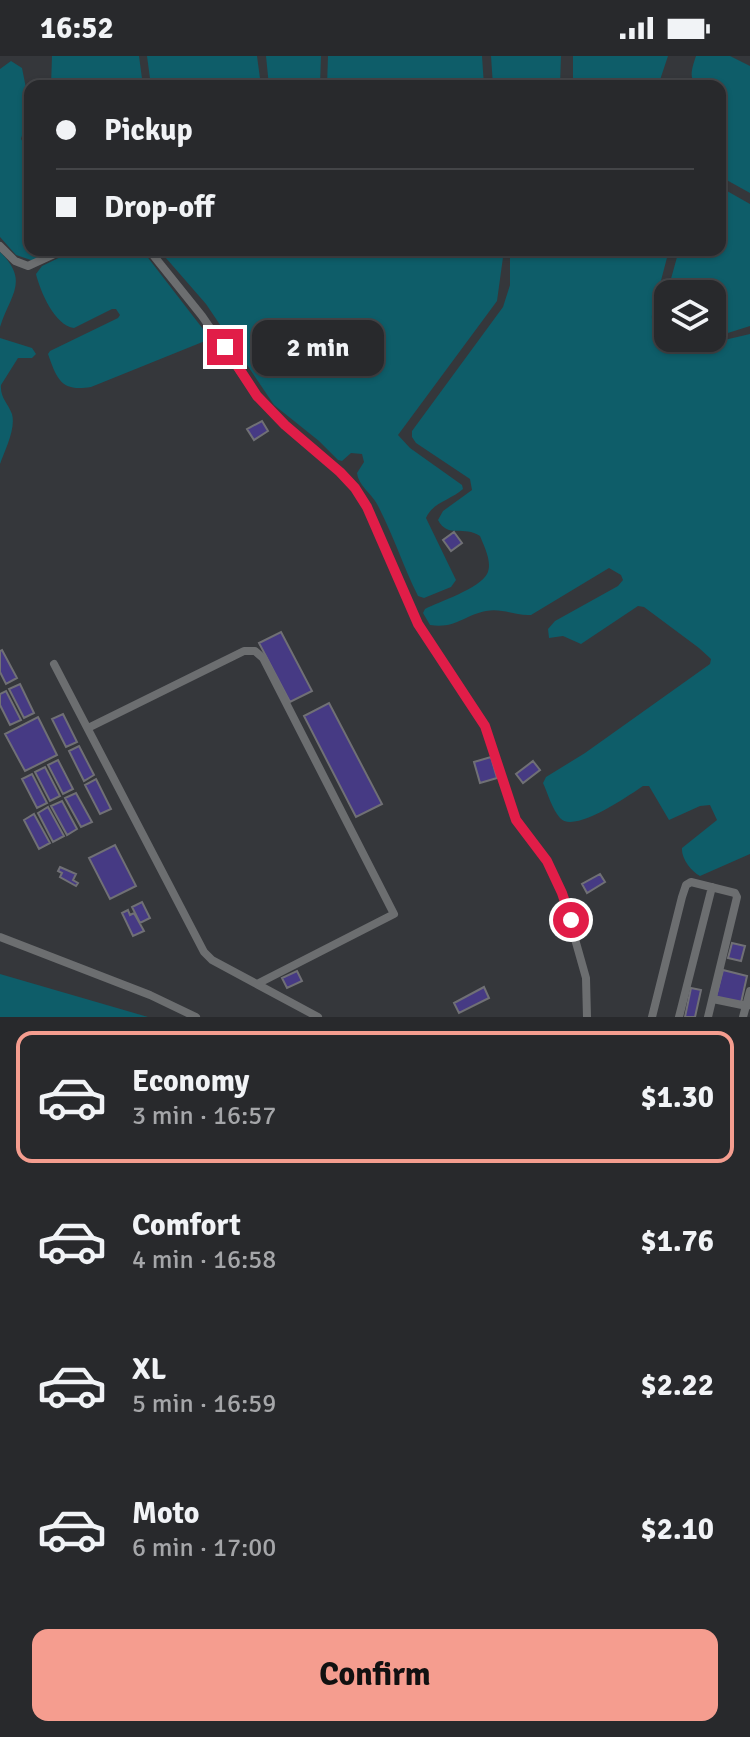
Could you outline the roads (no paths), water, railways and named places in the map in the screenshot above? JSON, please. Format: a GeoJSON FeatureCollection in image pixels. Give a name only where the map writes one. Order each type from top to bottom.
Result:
{"type":"FeatureCollection","features":[{"type":"Feature","properties":{"kind":"street"},"geometry":{"type":"LineString","coordinates":[[0,246],[15,261],[28,266],[50,256]]}},
{"type":"Feature","properties":{"kind":"street"},"geometry":{"type":"LineString","coordinates":[[154,256],[210,326],[257,396],[285,425],[340,472],[367,507],[418,624],[485,726],[516,820],[547,861],[562,893],[585,970],[587,1017]]}},
{"type":"Feature","properties":{"kind":"street"},"geometry":{"type":"LineString","coordinates":[[88,728],[244,651],[255,651],[263,658],[394,914],[257,984]]}},
{"type":"Feature","properties":{"kind":"street"},"geometry":{"type":"LineString","coordinates":[[54,664],[204,952],[212,960],[318,1017]]}},
{"type":"Feature","properties":{"kind":"street"},"geometry":{"type":"LineString","coordinates":[[652,1017],[686,885],[691,882],[735,893],[737,897],[708,1017]]}},
{"type":"Feature","properties":{"kind":"street"},"geometry":{"type":"LineString","coordinates":[[679,1017],[712,887]]}},
{"type":"Feature","properties":{"kind":"street"},"geometry":{"type":"LineString","coordinates":[[0,937],[150,995],[196,1017]]}},
{"type":"Feature","properties":{"kind":"street"},"geometry":{"type":"LineString","coordinates":[[743,1017],[750,991]]}},
{"type":"Feature","properties":{"kind":"street"},"geometry":{"type":"LineString","coordinates":[[713,999],[748,1005]]}},
{"type":"Feature","properties":{"kind":"water"},"geometry":{"type":"Polygon","coordinates":[[[52,56],[139,56],[142,80],[51,80],[52,56]]]}},
{"type":"Feature","properties":{"kind":"water"},"geometry":{"type":"Polygon","coordinates":[[[147,56],[257,56],[260,80],[150,80],[147,56]]]}},
{"type":"Feature","properties":{"kind":"water"},"geometry":{"type":"Polygon","coordinates":[[[266,56],[321,56],[320,80],[268,80],[266,56]]]}},
{"type":"Feature","properties":{"kind":"water"},"geometry":{"type":"Polygon","coordinates":[[[328,56],[482,56],[484,80],[327,80],[328,56]]]}},
{"type":"Feature","properties":{"kind":"water"},"geometry":{"type":"Polygon","coordinates":[[[491,56],[561,56],[560,80],[493,80],[491,56]]]}},
{"type":"Feature","properties":{"kind":"water"},"geometry":{"type":"Polygon","coordinates":[[[573,56],[668,56],[660,80],[573,80],[573,56]]]}},
{"type":"Feature","properties":{"kind":"water"},"geometry":{"type":"Polygon","coordinates":[[[696,56],[730,56],[750,66],[750,193],[726,180],[726,80],[693,80],[696,56]]]}},
{"type":"Feature","properties":{"kind":"water"},"geometry":{"type":"Polygon","coordinates":[[[11,61],[22,68],[24,80],[24,129],[21,139],[24,144],[24,256],[43,256],[34,261],[16,255],[0,237],[0,69],[11,61]]]}},
{"type":"Feature","properties":{"kind":"water"},"geometry":{"type":"Polygon","coordinates":[[[726,190],[750,204],[750,326],[726,334],[726,280],[671,280],[677,256],[726,256],[726,190]]]}},
{"type":"Feature","properties":{"kind":"water"},"geometry":{"type":"Polygon","coordinates":[[[0,252],[9,262],[16,280],[0,327],[0,252]]]}},
{"type":"Feature","properties":{"kind":"water"},"geometry":{"type":"Polygon","coordinates":[[[63,256],[147,256],[203,329],[205,341],[91,387],[67,386],[51,363],[50,351],[120,315],[112,309],[74,328],[67,326],[55,315],[41,289],[36,274],[42,266],[63,256]]]}},
{"type":"Feature","properties":{"kind":"water"},"geometry":{"type":"Polygon","coordinates":[[[164,256],[503,256],[497,301],[398,435],[410,448],[462,485],[463,489],[433,508],[426,518],[456,580],[451,587],[424,598],[418,596],[377,504],[358,477],[357,473],[364,462],[362,454],[351,453],[342,461],[338,460],[274,405],[206,304],[164,256]]]}},
{"type":"Feature","properties":{"kind":"water"},"geometry":{"type":"Polygon","coordinates":[[[510,256],[667,256],[661,280],[654,280],[654,352],[726,352],[726,340],[750,334],[750,854],[700,876],[687,864],[682,848],[717,820],[710,805],[700,806],[669,820],[649,786],[643,786],[601,812],[567,822],[552,806],[543,783],[546,777],[710,664],[711,659],[644,607],[638,606],[581,644],[563,636],[549,638],[548,629],[555,621],[618,586],[623,580],[621,575],[609,568],[531,615],[486,611],[439,626],[430,625],[423,613],[425,609],[483,579],[489,565],[480,536],[451,531],[438,520],[443,511],[472,490],[470,479],[416,443],[412,431],[503,307],[510,285],[510,256]]]}},
{"type":"Feature","properties":{"kind":"water"},"geometry":{"type":"Polygon","coordinates":[[[0,338],[32,348],[36,354],[32,358],[18,358],[1,385],[12,414],[13,426],[0,464],[0,338]]]}},
{"type":"Feature","properties":{"kind":"water"},"geometry":{"type":"Polygon","coordinates":[[[0,974],[148,1017],[0,1017],[0,974]]]}}]}
